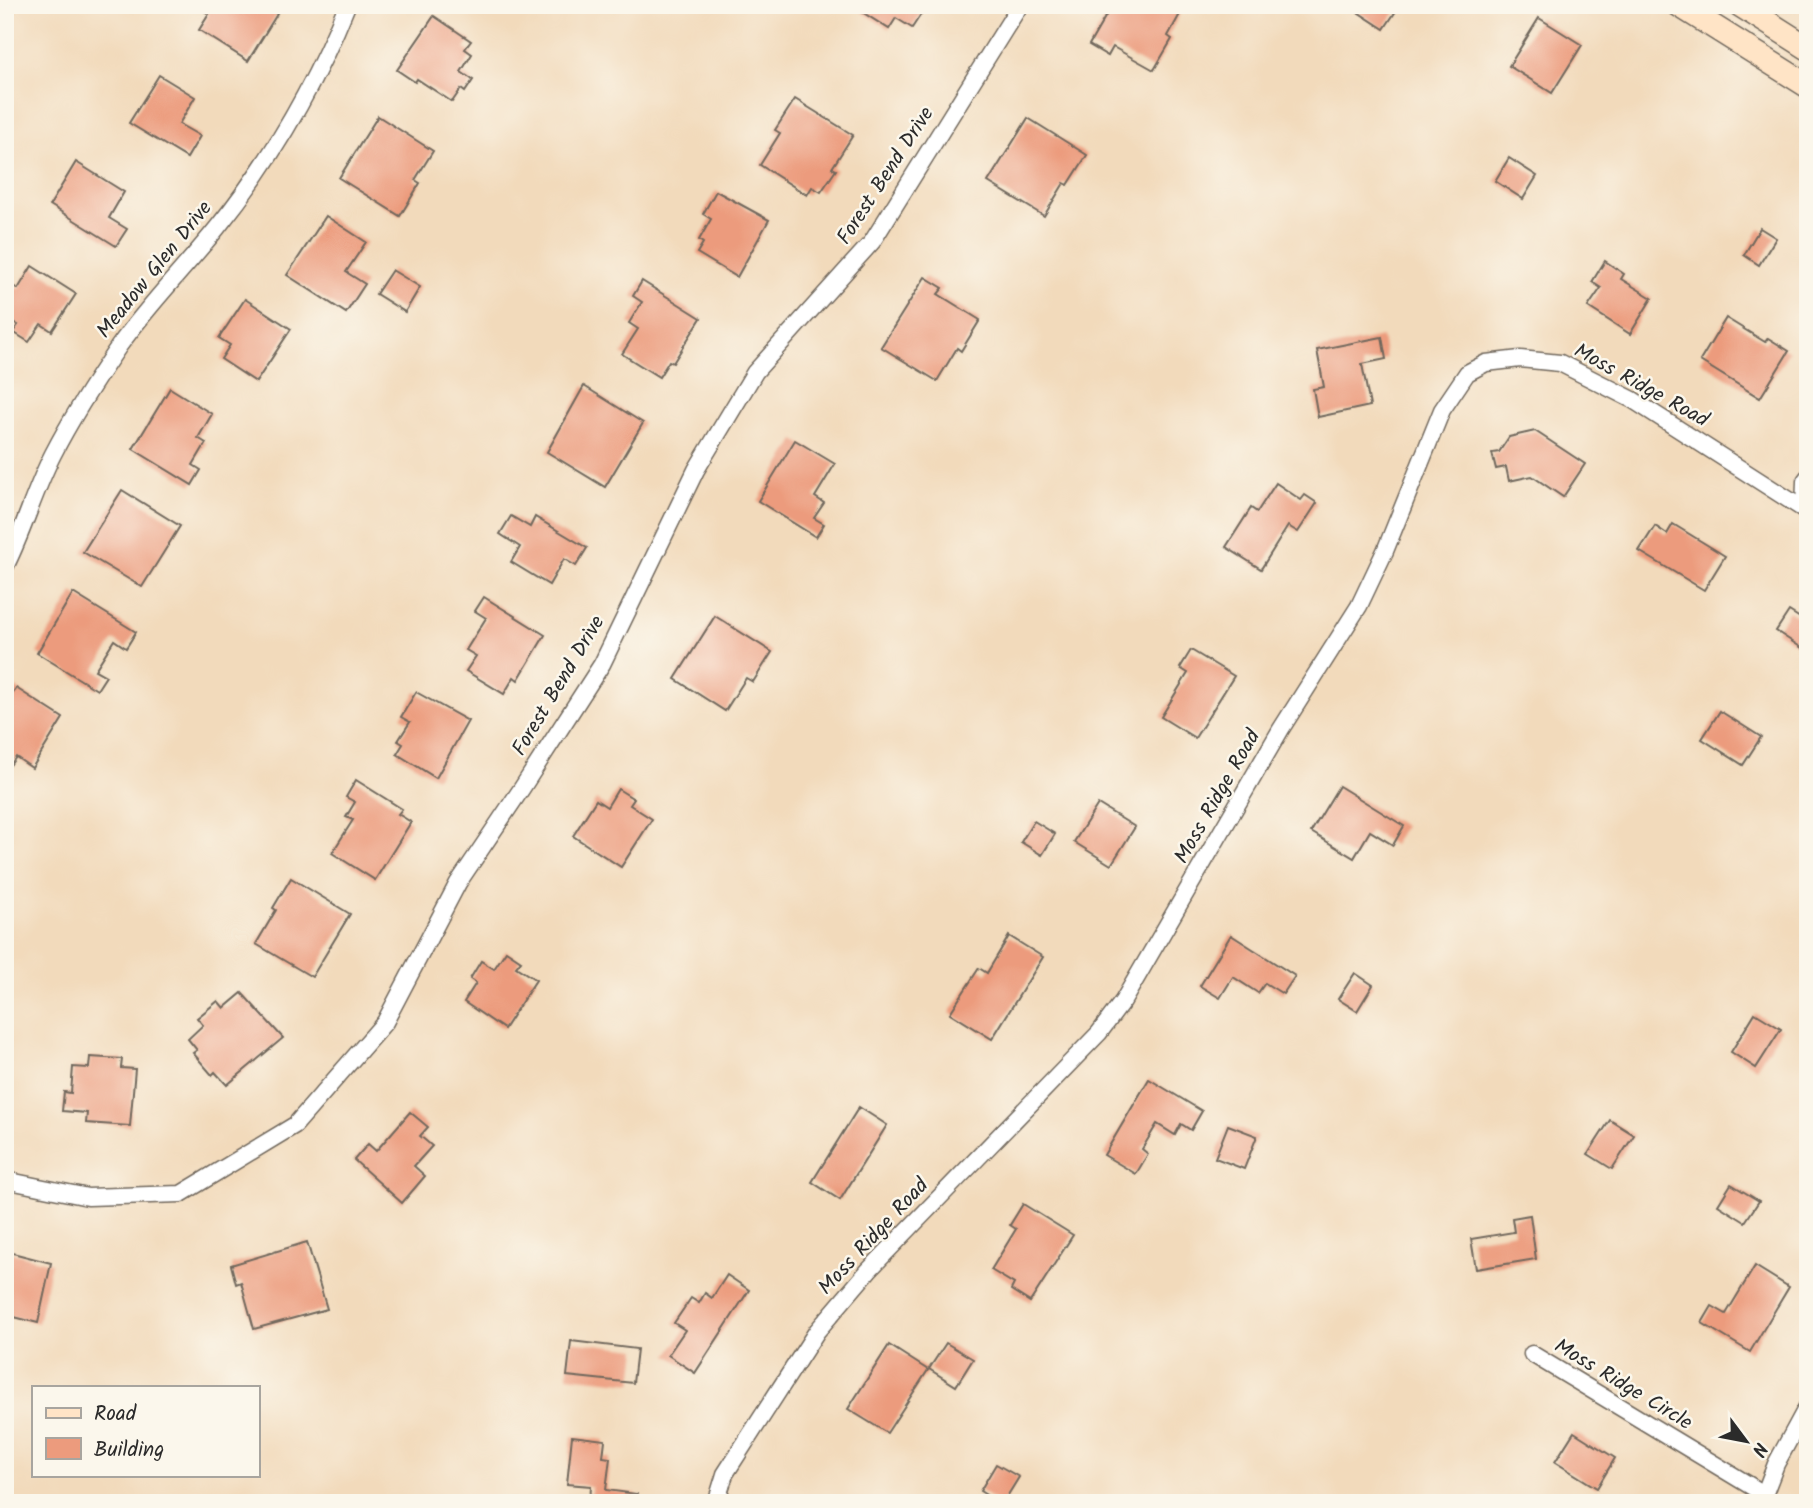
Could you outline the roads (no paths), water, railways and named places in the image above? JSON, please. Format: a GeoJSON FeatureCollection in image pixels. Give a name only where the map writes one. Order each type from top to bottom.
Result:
{"type":"FeatureCollection","features":[{"type":"Feature","properties":{"kind":"main road"},"geometry":{"type":"LineString","coordinates":[[1679,5],[1808,86]]}},
{"type":"Feature","properties":{"kind":"main road"},"geometry":{"type":"LineString","coordinates":[[1740,5],[1808,48]]}},
{"type":"Feature","properties":{"kind":"street","name":"Meadow Glen Drive"},"geometry":{"type":"LineString","coordinates":[[5,566],[52,456],[79,407],[148,307],[217,228],[249,185],[306,95],[328,53],[347,5]]}},
{"type":"Feature","properties":{"kind":"street","name":"Forest Bend Drive"},"geometry":{"type":"LineString","coordinates":[[5,1180],[88,1197],[181,1194],[295,1125],[385,1022],[458,883],[602,664],[696,470],[755,372],[872,242],[1020,5]]}},
{"type":"Feature","properties":{"kind":"street","name":"Moss Ridge Road"},"geometry":{"type":"LineString","coordinates":[[716,1503],[725,1474],[817,1331],[869,1270],[1099,1033],[1123,1001],[1282,729],[1359,606],[1385,551],[1442,410],[1467,373],[1486,363],[1520,359],[1560,363],[1633,400],[1807,509]]}},
{"type":"Feature","properties":{"kind":"street","name":"Moss Ridge Road"},"geometry":{"type":"LineString","coordinates":[[1807,509],[1805,481],[1808,477]]}},
{"type":"Feature","properties":{"kind":"street","name":"Moss Ridge Circle"},"geometry":{"type":"LineString","coordinates":[[1532,1354],[1762,1498]]}},
{"type":"Feature","properties":{"kind":"street"},"geometry":{"type":"LineString","coordinates":[[1762,1498],[1776,1464],[1808,1405]]}}]}
